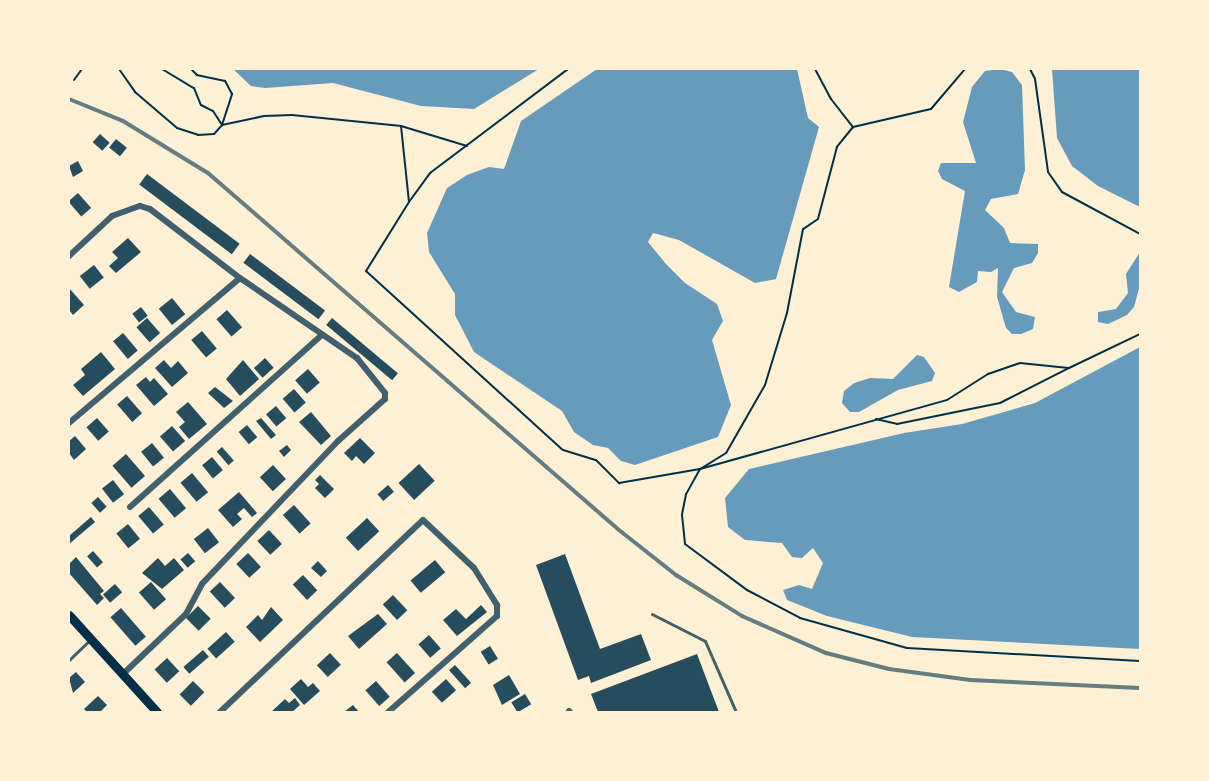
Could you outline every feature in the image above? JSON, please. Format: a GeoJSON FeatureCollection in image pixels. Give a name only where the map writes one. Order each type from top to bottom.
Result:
{"type":"FeatureCollection","features":[{"type":"Feature","properties":{"kind":"main road"},"geometry":{"type":"LineString","coordinates":[[69,615],[157,712]]}},
{"type":"Feature","properties":{"kind":"street"},"geometry":{"type":"LineString","coordinates":[[69,256],[112,216],[140,206],[168,220],[240,278],[357,358],[379,382],[386,399],[330,450],[202,584],[186,614],[123,674]]}},
{"type":"Feature","properties":{"kind":"street"},"geometry":{"type":"LineString","coordinates":[[69,423],[240,278]]}},
{"type":"Feature","properties":{"kind":"street"},"geometry":{"type":"LineString","coordinates":[[130,507],[322,335]]}},
{"type":"Feature","properties":{"kind":"street"},"geometry":{"type":"LineString","coordinates":[[220,712],[423,520],[474,568],[497,605],[497,616],[388,712]]}},
{"type":"Feature","properties":{"kind":"lane"},"geometry":{"type":"LineString","coordinates":[[652,614],[705,641],[736,712]]}},
{"type":"Feature","properties":{"kind":"lane"},"geometry":{"type":"LineString","coordinates":[[69,660],[92,639]]}},
{"type":"Feature","properties":{"kind":"path"},"geometry":{"type":"LineString","coordinates":[[74,80],[82,69]]}},
{"type":"Feature","properties":{"kind":"path"},"geometry":{"type":"LineString","coordinates":[[119,69],[135,92],[177,128],[198,135],[214,134],[222,125],[232,94],[225,81],[197,75],[191,69]]}},
{"type":"Feature","properties":{"kind":"path"},"geometry":{"type":"LineString","coordinates":[[162,69],[194,88],[201,105],[213,111],[222,125]]}},
{"type":"Feature","properties":{"kind":"path"},"geometry":{"type":"LineString","coordinates":[[568,69],[430,173],[366,271],[563,450],[596,460],[619,483],[700,469],[874,418],[947,400],[988,374],[1020,363],[1069,368]]}},
{"type":"Feature","properties":{"kind":"path"},"geometry":{"type":"LineString","coordinates":[[815,69],[831,99],[853,128]]}},
{"type":"Feature","properties":{"kind":"path"},"geometry":{"type":"LineString","coordinates":[[965,69],[931,109],[853,128],[837,147],[818,219],[803,229],[787,313],[765,385],[726,453],[700,469],[686,494],[681,515],[685,544],[747,590],[800,618],[907,648],[1140,661]]}},
{"type":"Feature","properties":{"kind":"path"},"geometry":{"type":"LineString","coordinates":[[1030,69],[1048,172],[1062,192],[1140,234]]}},
{"type":"Feature","properties":{"kind":"path"},"geometry":{"type":"LineString","coordinates":[[222,125],[264,116],[292,115],[401,126],[466,146]]}},
{"type":"Feature","properties":{"kind":"path"},"geometry":{"type":"LineString","coordinates":[[401,126],[409,202]]}},
{"type":"Feature","properties":{"kind":"path"},"geometry":{"type":"LineString","coordinates":[[874,418],[897,424],[1000,404],[1140,334]]}},
{"type":"Feature","properties":{"kind":"water"},"geometry":{"type":"Polygon","coordinates":[[[233,69],[539,69],[474,109],[421,106],[333,83],[265,88],[251,86],[233,69]]]}},
{"type":"Feature","properties":{"kind":"water"},"geometry":{"type":"Polygon","coordinates":[[[597,69],[797,69],[808,118],[819,127],[776,279],[755,283],[679,240],[653,233],[648,242],[685,283],[717,304],[723,321],[712,340],[731,405],[718,437],[635,465],[621,461],[608,448],[593,445],[574,432],[562,411],[474,352],[455,315],[455,294],[429,252],[427,233],[447,188],[467,175],[489,167],[504,169],[521,121],[597,69]]]}},
{"type":"Feature","properties":{"kind":"water"},"geometry":{"type":"Polygon","coordinates":[[[1000,69],[1012,72],[1022,85],[1025,170],[1018,194],[991,199],[985,210],[1004,228],[1010,243],[1038,244],[1038,253],[1032,263],[1014,268],[1002,292],[1016,312],[1035,317],[1033,329],[1021,334],[1012,334],[1006,328],[997,297],[998,268],[991,272],[978,271],[977,282],[959,292],[949,287],[965,191],[942,179],[938,171],[941,163],[976,163],[963,122],[972,87],[985,71],[1000,69]]]}},
{"type":"Feature","properties":{"kind":"water"},"geometry":{"type":"Polygon","coordinates":[[[1052,69],[1140,69],[1140,207],[1098,186],[1072,166],[1057,138],[1052,69]]]}},
{"type":"Feature","properties":{"kind":"water"},"geometry":{"type":"Polygon","coordinates":[[[1140,252],[1140,285],[1134,307],[1127,315],[1108,324],[1098,322],[1098,312],[1116,309],[1128,293],[1126,274],[1140,252]]]}},
{"type":"Feature","properties":{"kind":"water"},"geometry":{"type":"Polygon","coordinates":[[[1140,347],[1140,649],[912,637],[827,616],[787,600],[783,590],[799,585],[812,589],[823,563],[813,548],[802,558],[792,557],[782,543],[745,540],[728,527],[725,498],[749,469],[904,433],[962,424],[1035,403],[1140,347]]]}},
{"type":"Feature","properties":{"kind":"water"},"geometry":{"type":"Polygon","coordinates":[[[917,355],[924,357],[935,373],[932,381],[898,390],[859,412],[850,412],[842,403],[844,391],[854,383],[870,378],[893,379],[917,355]]]}},
{"type":"Feature","properties":{"kind":"building"},"geometry":{"type":"Polygon","coordinates":[[[100,134],[110,143],[102,151],[93,142],[100,134]]]}},
{"type":"Feature","properties":{"kind":"building"},"geometry":{"type":"Polygon","coordinates":[[[116,139],[127,148],[120,156],[109,148],[116,139]]]}},
{"type":"Feature","properties":{"kind":"building"},"geometry":{"type":"Polygon","coordinates":[[[78,161],[83,171],[73,177],[69,166],[78,161]]]}},
{"type":"Feature","properties":{"kind":"building"},"geometry":{"type":"Polygon","coordinates":[[[147,174],[240,244],[232,254],[139,184],[147,174]]]}},
{"type":"Feature","properties":{"kind":"building"},"geometry":{"type":"Polygon","coordinates":[[[78,193],[91,208],[81,217],[69,202],[78,193]]]}},
{"type":"Feature","properties":{"kind":"building"},"geometry":{"type":"Polygon","coordinates":[[[128,238],[141,252],[116,273],[109,266],[118,258],[112,252],[128,238]]]}},
{"type":"Feature","properties":{"kind":"building"},"geometry":{"type":"Polygon","coordinates":[[[250,254],[325,311],[318,319],[243,263],[250,254]]]}},
{"type":"Feature","properties":{"kind":"building"},"geometry":{"type":"Polygon","coordinates":[[[94,265],[104,278],[90,289],[80,276],[94,265]]]}},
{"type":"Feature","properties":{"kind":"building"},"geometry":{"type":"Polygon","coordinates":[[[69,288],[84,305],[73,315],[69,310],[69,288]]]}},
{"type":"Feature","properties":{"kind":"building"},"geometry":{"type":"Polygon","coordinates":[[[172,298],[185,314],[172,325],[159,309],[172,298]]]}},
{"type":"Feature","properties":{"kind":"building"},"geometry":{"type":"Polygon","coordinates":[[[141,307],[148,316],[139,322],[132,314],[141,307]]]}},
{"type":"Feature","properties":{"kind":"building"},"geometry":{"type":"Polygon","coordinates":[[[227,310],[242,327],[232,337],[216,319],[227,310]]]}},
{"type":"Feature","properties":{"kind":"building"},"geometry":{"type":"Polygon","coordinates":[[[147,318],[160,333],[150,342],[136,327],[147,318]]]}},
{"type":"Feature","properties":{"kind":"building"},"geometry":{"type":"Polygon","coordinates":[[[332,318],[398,373],[392,380],[326,325],[332,318]]]}},
{"type":"Feature","properties":{"kind":"building"},"geometry":{"type":"Polygon","coordinates":[[[202,331],[217,349],[206,358],[191,340],[202,331]]]}},
{"type":"Feature","properties":{"kind":"building"},"geometry":{"type":"Polygon","coordinates":[[[123,333],[138,351],[128,359],[113,341],[123,333]]]}},
{"type":"Feature","properties":{"kind":"building"},"geometry":{"type":"Polygon","coordinates":[[[101,352],[115,369],[83,396],[73,385],[85,375],[81,369],[101,352]]]}},
{"type":"Feature","properties":{"kind":"building"},"geometry":{"type":"Polygon","coordinates":[[[265,358],[274,368],[263,378],[254,368],[265,358]]]}},
{"type":"Feature","properties":{"kind":"building"},"geometry":{"type":"Polygon","coordinates":[[[164,360],[171,368],[178,361],[188,373],[172,387],[155,368],[164,360]]]}},
{"type":"Feature","properties":{"kind":"building"},"geometry":{"type":"Polygon","coordinates":[[[243,360],[259,379],[240,396],[226,379],[243,360]]]}},
{"type":"Feature","properties":{"kind":"building"},"geometry":{"type":"Polygon","coordinates":[[[308,369],[320,383],[307,394],[295,380],[308,369]]]}},
{"type":"Feature","properties":{"kind":"building"},"geometry":{"type":"Polygon","coordinates":[[[146,377],[150,382],[154,378],[168,394],[154,406],[136,385],[146,377]]]}},
{"type":"Feature","properties":{"kind":"building"},"geometry":{"type":"Polygon","coordinates":[[[215,387],[233,401],[224,408],[208,393],[215,387]]]}},
{"type":"Feature","properties":{"kind":"building"},"geometry":{"type":"Polygon","coordinates":[[[294,389],[306,403],[294,412],[283,399],[294,389]]]}},
{"type":"Feature","properties":{"kind":"building"},"geometry":{"type":"Polygon","coordinates":[[[127,396],[142,413],[132,422],[117,405],[127,396]]]}},
{"type":"Feature","properties":{"kind":"building"},"geometry":{"type":"Polygon","coordinates":[[[188,402],[207,424],[189,439],[179,427],[185,422],[176,412],[188,402]]]}},
{"type":"Feature","properties":{"kind":"building"},"geometry":{"type":"Polygon","coordinates":[[[276,406],[286,418],[276,427],[266,414],[276,406]]]}},
{"type":"Feature","properties":{"kind":"building"},"geometry":{"type":"Polygon","coordinates":[[[311,412],[331,436],[321,445],[299,422],[311,412]]]}},
{"type":"Feature","properties":{"kind":"building"},"geometry":{"type":"Polygon","coordinates":[[[97,418],[109,432],[98,441],[86,427],[97,418]]]}},
{"type":"Feature","properties":{"kind":"building"},"geometry":{"type":"Polygon","coordinates":[[[261,418],[276,435],[271,439],[256,421],[261,418]]]}},
{"type":"Feature","properties":{"kind":"building"},"geometry":{"type":"Polygon","coordinates":[[[247,425],[257,437],[249,444],[239,432],[247,425]]]}},
{"type":"Feature","properties":{"kind":"building"},"geometry":{"type":"Polygon","coordinates":[[[172,426],[185,441],[173,452],[160,436],[172,426]]]}},
{"type":"Feature","properties":{"kind":"building"},"geometry":{"type":"Polygon","coordinates":[[[75,436],[86,449],[74,460],[69,453],[69,441],[75,436]]]}},
{"type":"Feature","properties":{"kind":"building"},"geometry":{"type":"Polygon","coordinates":[[[360,438],[375,453],[364,464],[356,456],[352,461],[344,453],[360,438]]]}},
{"type":"Feature","properties":{"kind":"building"},"geometry":{"type":"Polygon","coordinates":[[[152,443],[164,458],[153,467],[141,452],[152,443]]]}},
{"type":"Feature","properties":{"kind":"building"},"geometry":{"type":"Polygon","coordinates":[[[287,445],[291,450],[284,457],[279,451],[287,445]]]}},
{"type":"Feature","properties":{"kind":"building"},"geometry":{"type":"Polygon","coordinates":[[[222,447],[234,461],[229,465],[217,452],[222,447]]]}},
{"type":"Feature","properties":{"kind":"building"},"geometry":{"type":"Polygon","coordinates":[[[126,454],[145,476],[131,488],[112,466],[126,454]]]}},
{"type":"Feature","properties":{"kind":"building"},"geometry":{"type":"Polygon","coordinates":[[[212,457],[223,470],[213,478],[202,465],[212,457]]]}},
{"type":"Feature","properties":{"kind":"building"},"geometry":{"type":"Polygon","coordinates":[[[419,464],[435,481],[414,500],[399,483],[419,464]]]}},
{"type":"Feature","properties":{"kind":"building"},"geometry":{"type":"Polygon","coordinates":[[[273,465],[286,479],[273,491],[260,477],[273,465]]]}},
{"type":"Feature","properties":{"kind":"building"},"geometry":{"type":"Polygon","coordinates":[[[192,473],[208,492],[197,502],[181,483],[192,473]]]}},
{"type":"Feature","properties":{"kind":"building"},"geometry":{"type":"Polygon","coordinates":[[[320,475],[334,489],[325,498],[315,488],[319,484],[315,480],[320,475]]]}},
{"type":"Feature","properties":{"kind":"building"},"geometry":{"type":"Polygon","coordinates":[[[113,480],[124,494],[113,503],[102,489],[113,480]]]}},
{"type":"Feature","properties":{"kind":"building"},"geometry":{"type":"Polygon","coordinates":[[[388,485],[394,492],[383,501],[377,494],[388,485]]]}},
{"type":"Feature","properties":{"kind":"building"},"geometry":{"type":"Polygon","coordinates":[[[170,489],[186,508],[175,518],[159,499],[170,489]]]}},
{"type":"Feature","properties":{"kind":"building"},"geometry":{"type":"Polygon","coordinates":[[[239,492],[257,513],[252,517],[244,508],[237,514],[242,519],[233,527],[218,510],[239,492]]]}},
{"type":"Feature","properties":{"kind":"building"},"geometry":{"type":"Polygon","coordinates":[[[98,497],[107,507],[100,513],[91,503],[98,497]]]}},
{"type":"Feature","properties":{"kind":"building"},"geometry":{"type":"Polygon","coordinates":[[[294,505],[311,524],[300,534],[283,515],[294,505]]]}},
{"type":"Feature","properties":{"kind":"building"},"geometry":{"type":"Polygon","coordinates":[[[149,507],[164,525],[153,534],[138,516],[149,507]]]}},
{"type":"Feature","properties":{"kind":"building"},"geometry":{"type":"Polygon","coordinates":[[[91,517],[95,522],[69,544],[69,536],[91,517]]]}},
{"type":"Feature","properties":{"kind":"building"},"geometry":{"type":"Polygon","coordinates":[[[367,518],[379,531],[358,551],[346,538],[367,518]]]}},
{"type":"Feature","properties":{"kind":"building"},"geometry":{"type":"Polygon","coordinates":[[[128,524],[140,539],[128,548],[116,533],[128,524]]]}},
{"type":"Feature","properties":{"kind":"building"},"geometry":{"type":"Polygon","coordinates":[[[208,528],[219,542],[205,553],[194,539],[208,528]]]}},
{"type":"Feature","properties":{"kind":"building"},"geometry":{"type":"Polygon","coordinates":[[[269,530],[282,544],[270,555],[257,541],[269,530]]]}},
{"type":"Feature","properties":{"kind":"building"},"geometry":{"type":"Polygon","coordinates":[[[93,551],[103,562],[97,568],[87,556],[93,551]]]}},
{"type":"Feature","properties":{"kind":"building"},"geometry":{"type":"Polygon","coordinates":[[[188,553],[195,561],[188,568],[180,560],[188,553]]]}},
{"type":"Feature","properties":{"kind":"building"},"geometry":{"type":"Polygon","coordinates":[[[248,553],[261,567],[249,578],[236,564],[248,553]]]}},
{"type":"Feature","properties":{"kind":"building"},"geometry":{"type":"Polygon","coordinates":[[[565,554],[600,649],[641,634],[651,660],[591,683],[589,676],[578,680],[536,565],[565,554]]]}},
{"type":"Feature","properties":{"kind":"building"},"geometry":{"type":"Polygon","coordinates":[[[76,557],[104,591],[100,594],[104,598],[97,605],[69,573],[69,564],[76,557]]]}},
{"type":"Feature","properties":{"kind":"building"},"geometry":{"type":"Polygon","coordinates":[[[158,558],[165,566],[174,558],[184,570],[162,589],[142,573],[158,558]]]}},
{"type":"Feature","properties":{"kind":"building"},"geometry":{"type":"Polygon","coordinates":[[[435,560],[445,572],[421,593],[410,581],[435,560]]]}},
{"type":"Feature","properties":{"kind":"building"},"geometry":{"type":"Polygon","coordinates":[[[318,561],[327,571],[321,577],[311,568],[318,561]]]}},
{"type":"Feature","properties":{"kind":"building"},"geometry":{"type":"Polygon","coordinates":[[[303,575],[317,590],[307,600],[293,585],[303,575]]]}},
{"type":"Feature","properties":{"kind":"building"},"geometry":{"type":"Polygon","coordinates":[[[151,582],[166,599],[154,610],[139,592],[151,582]]]}},
{"type":"Feature","properties":{"kind":"building"},"geometry":{"type":"Polygon","coordinates":[[[220,582],[235,598],[225,608],[210,592],[220,582]]]}},
{"type":"Feature","properties":{"kind":"building"},"geometry":{"type":"Polygon","coordinates":[[[115,584],[122,592],[110,603],[103,594],[115,584]]]}},
{"type":"Feature","properties":{"kind":"building"},"geometry":{"type":"Polygon","coordinates":[[[393,595],[407,610],[397,620],[383,605],[393,595]]]}},
{"type":"Feature","properties":{"kind":"building"},"geometry":{"type":"Polygon","coordinates":[[[481,605],[487,612],[457,636],[443,620],[456,609],[466,619],[481,605]]]}},
{"type":"Feature","properties":{"kind":"building"},"geometry":{"type":"Polygon","coordinates":[[[198,606],[211,619],[199,631],[186,618],[198,606]]]}},
{"type":"Feature","properties":{"kind":"building"},"geometry":{"type":"Polygon","coordinates":[[[271,607],[283,620],[260,642],[246,627],[258,615],[262,620],[271,607]]]}},
{"type":"Feature","properties":{"kind":"building"},"geometry":{"type":"Polygon","coordinates":[[[121,608],[146,637],[135,646],[110,617],[121,608]]]}},
{"type":"Feature","properties":{"kind":"building"},"geometry":{"type":"Polygon","coordinates":[[[378,614],[387,624],[359,649],[348,636],[378,614]]]}},
{"type":"Feature","properties":{"kind":"building"},"geometry":{"type":"Polygon","coordinates":[[[226,632],[235,642],[216,658],[207,649],[226,632]]]}},
{"type":"Feature","properties":{"kind":"building"},"geometry":{"type":"Polygon","coordinates":[[[429,635],[441,649],[430,658],[418,644],[429,635]]]}},
{"type":"Feature","properties":{"kind":"building"},"geometry":{"type":"Polygon","coordinates":[[[490,646],[498,659],[489,665],[481,652],[490,646]]]}},
{"type":"Feature","properties":{"kind":"building"},"geometry":{"type":"Polygon","coordinates":[[[203,650],[209,657],[189,674],[183,667],[203,650]]]}},
{"type":"Feature","properties":{"kind":"building"},"geometry":{"type":"Polygon","coordinates":[[[330,653],[341,665],[328,677],[317,665],[330,653]]]}},
{"type":"Feature","properties":{"kind":"building"},"geometry":{"type":"Polygon","coordinates":[[[397,653],[415,673],[405,682],[387,662],[397,653]]]}},
{"type":"Feature","properties":{"kind":"building"},"geometry":{"type":"Polygon","coordinates":[[[697,654],[719,712],[598,712],[591,694],[697,654]]]}},
{"type":"Feature","properties":{"kind":"building"},"geometry":{"type":"Polygon","coordinates":[[[167,658],[179,671],[167,683],[155,670],[167,658]]]}},
{"type":"Feature","properties":{"kind":"building"},"geometry":{"type":"Polygon","coordinates":[[[455,665],[471,683],[465,688],[449,670],[455,665]]]}},
{"type":"Feature","properties":{"kind":"building"},"geometry":{"type":"Polygon","coordinates":[[[76,672],[85,682],[73,693],[69,678],[76,672]]]}},
{"type":"Feature","properties":{"kind":"building"},"geometry":{"type":"Polygon","coordinates":[[[509,675],[520,694],[502,705],[493,685],[509,675]]]}},
{"type":"Feature","properties":{"kind":"building"},"geometry":{"type":"Polygon","coordinates":[[[301,679],[308,687],[313,683],[320,691],[304,705],[290,689],[301,679]]]}},
{"type":"Feature","properties":{"kind":"building"},"geometry":{"type":"Polygon","coordinates":[[[446,679],[456,690],[442,703],[432,692],[446,679]]]}},
{"type":"Feature","properties":{"kind":"building"},"geometry":{"type":"Polygon","coordinates":[[[193,681],[204,692],[191,706],[180,694],[193,681]]]}},
{"type":"Feature","properties":{"kind":"building"},"geometry":{"type":"Polygon","coordinates":[[[376,681],[390,697],[379,706],[365,690],[376,681]]]}},
{"type":"Feature","properties":{"kind":"building"},"geometry":{"type":"Polygon","coordinates":[[[525,694],[531,704],[517,712],[511,702],[525,694]]]}},
{"type":"Feature","properties":{"kind":"building"},"geometry":{"type":"Polygon","coordinates":[[[98,696],[107,705],[100,712],[87,712],[84,709],[98,696]]]}},
{"type":"Feature","properties":{"kind":"building"},"geometry":{"type":"Polygon","coordinates":[[[295,698],[300,705],[292,712],[271,712],[285,699],[289,703],[295,698]]]}},
{"type":"Feature","properties":{"kind":"building"},"geometry":{"type":"Polygon","coordinates":[[[353,705],[359,712],[344,712],[353,705]]]}},
{"type":"Feature","properties":{"kind":"railway"},"geometry":{"type":"LineString","coordinates":[[69,99],[123,121],[208,173],[619,530],[676,575],[742,616],[826,653],[889,669],[970,680],[1140,688]]}}]}
